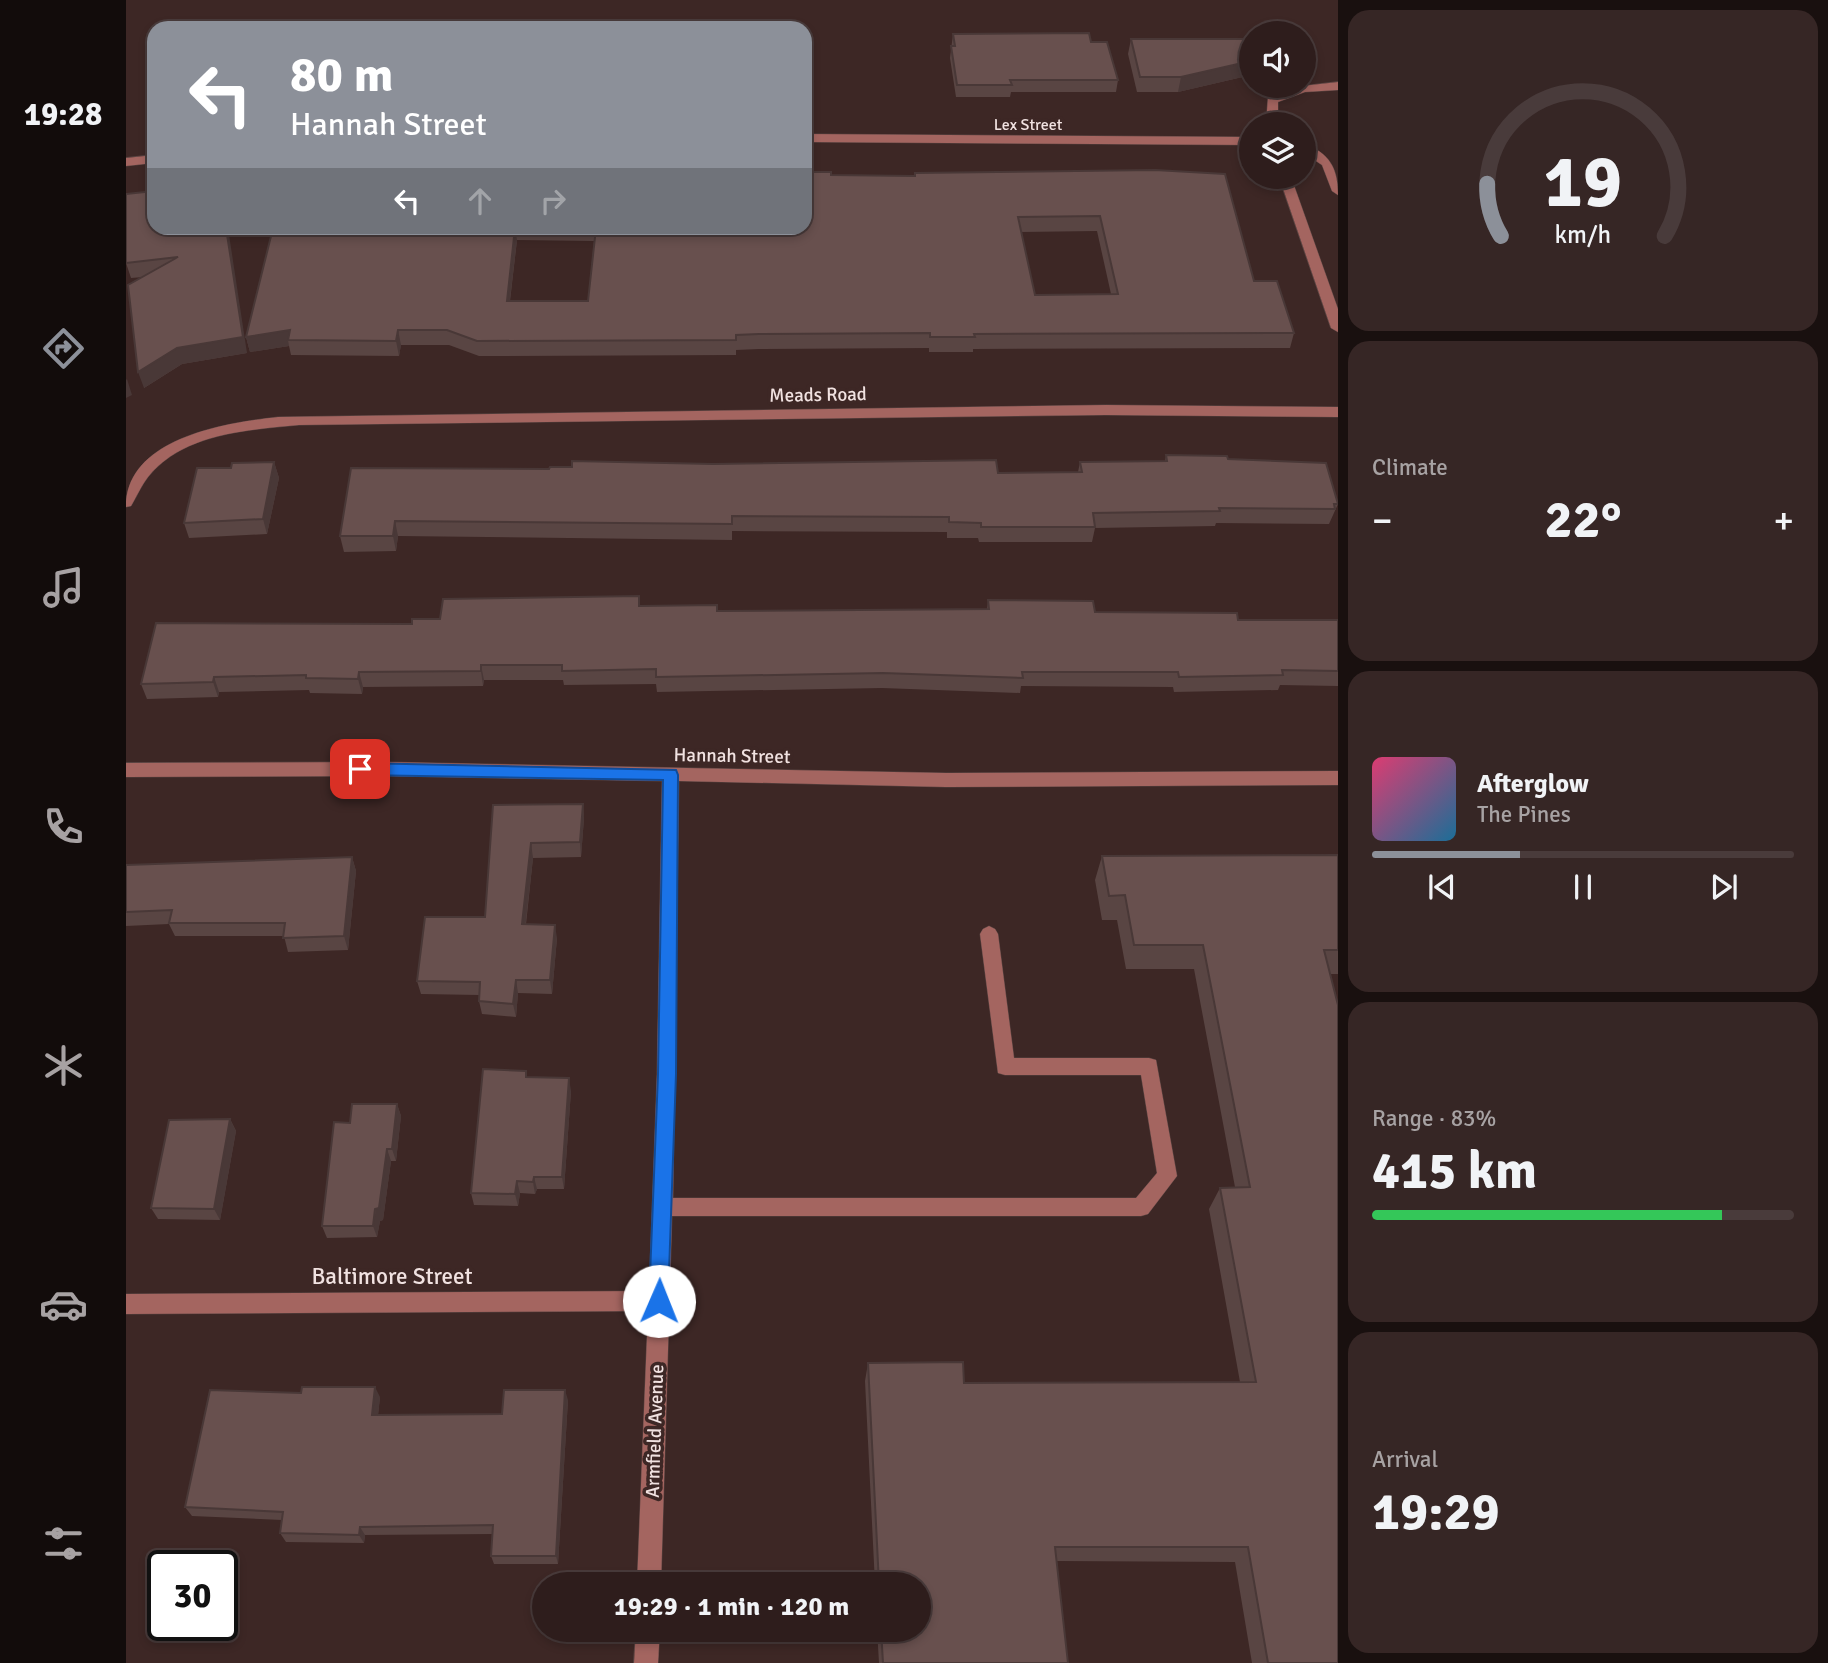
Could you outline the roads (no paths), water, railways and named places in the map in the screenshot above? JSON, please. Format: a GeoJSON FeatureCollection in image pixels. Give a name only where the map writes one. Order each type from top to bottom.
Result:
{"type":"FeatureCollection","features":[{"type":"Feature","properties":{"kind":"street"},"geometry":{"type":"LineString","coordinates":[[1272,112],[1272,100],[1303,89],[1338,86]]}},
{"type":"Feature","properties":{"kind":"street","name":"Lex Street"},"geometry":{"type":"LineString","coordinates":[[812,138],[1239,141]]}},
{"type":"Feature","properties":{"kind":"street"},"geometry":{"type":"LineString","coordinates":[[1316,156],[1327,163],[1338,191]]}},
{"type":"Feature","properties":{"kind":"street"},"geometry":{"type":"LineString","coordinates":[[126,162],[147,160]]}},
{"type":"Feature","properties":{"kind":"street"},"geometry":{"type":"LineString","coordinates":[[1289,189],[1338,328]]}},
{"type":"Feature","properties":{"kind":"street","name":"Meads Road"},"geometry":{"type":"LineString","coordinates":[[126,502],[145,471],[181,444],[224,428],[299,420],[1106,410],[1338,412]]}},
{"type":"Feature","properties":{"kind":"street","name":"Hannah Street"},"geometry":{"type":"LineString","coordinates":[[126,769],[386,769],[946,780],[1338,778]]}},
{"type":"Feature","properties":{"kind":"street","name":"Armfield Avenue"},"geometry":{"type":"LineString","coordinates":[[649,1572],[667,1074],[671,775]]}},
{"type":"Feature","properties":{"kind":"street"},"geometry":{"type":"LineString","coordinates":[[661,1207],[1141,1208],[1167,1176],[1149,1066],[1005,1067],[989,934]]}},
{"type":"Feature","properties":{"kind":"street","name":"Baltimore Street"},"geometry":{"type":"LineString","coordinates":[[126,1304],[659,1301]]}},
{"type":"Feature","properties":{"kind":"street"},"geometry":{"type":"LineString","coordinates":[[646,1663],[647,1642]]}}]}
